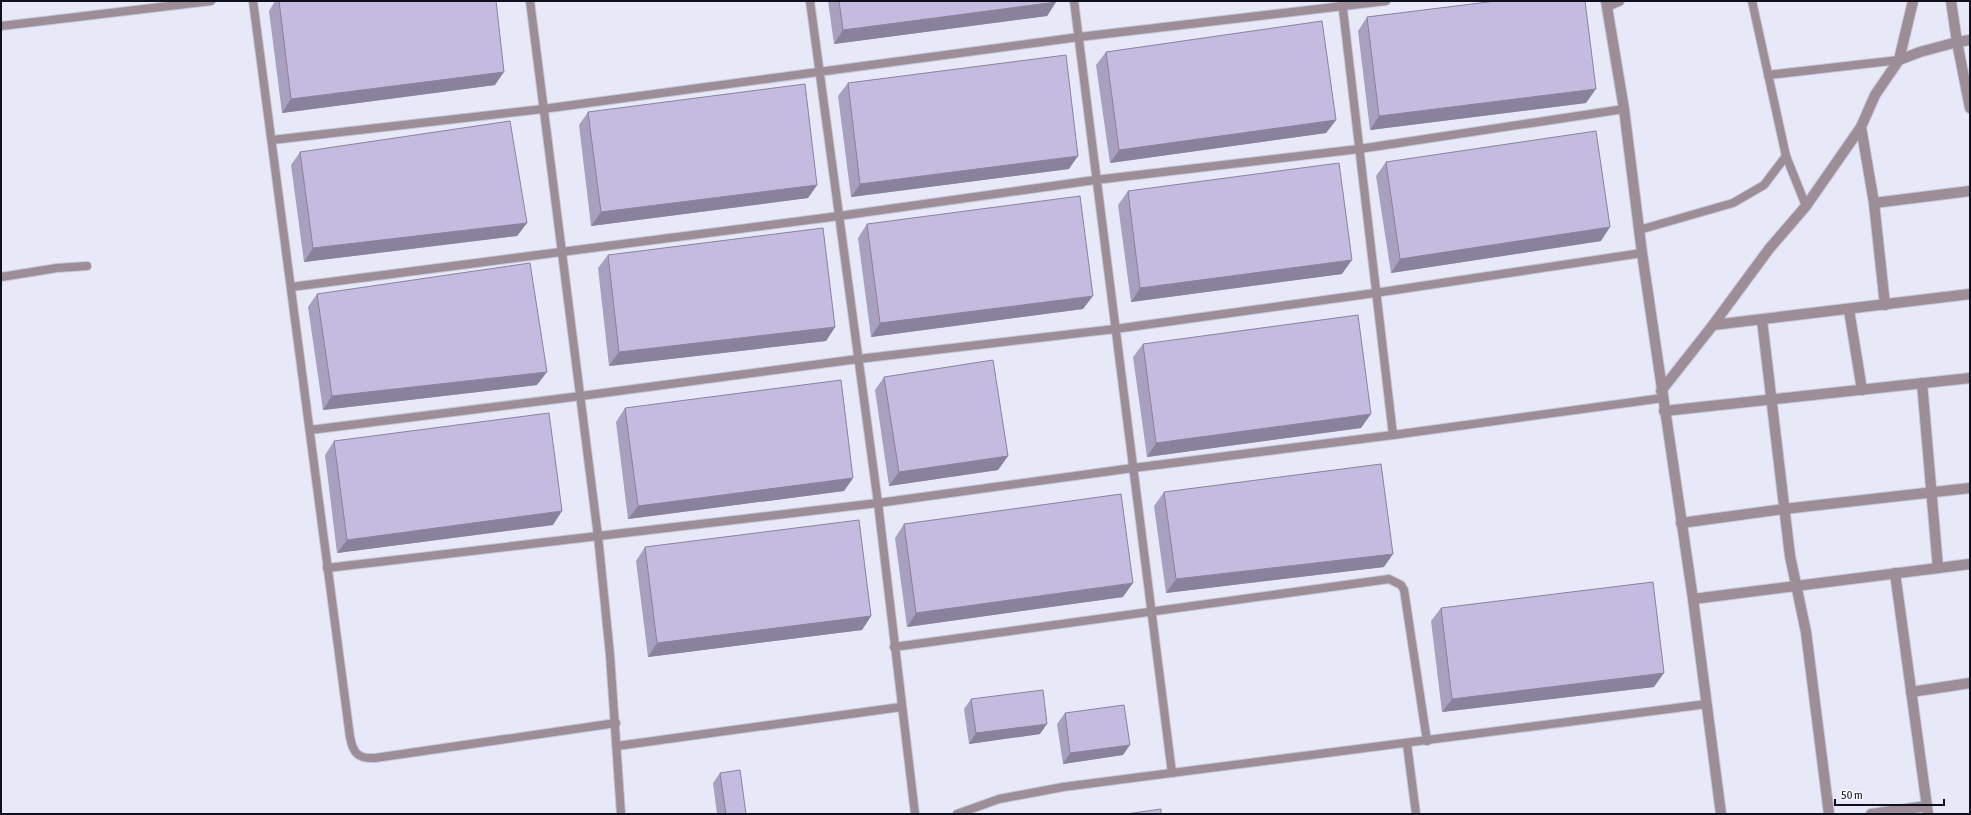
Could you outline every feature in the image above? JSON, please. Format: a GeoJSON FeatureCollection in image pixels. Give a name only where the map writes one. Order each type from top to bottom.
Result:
{"type":"FeatureCollection","features":[{"type":"Feature","properties":{"kind":"street"},"geometry":{"type":"LineString","coordinates":[[1619,1],[1606,4],[1624,109],[1642,252],[1664,411],[1693,599],[1721,814]]}},
{"type":"Feature","properties":{"kind":"street"},"geometry":{"type":"LineString","coordinates":[[1662,394],[1769,249],[1806,206],[1861,127],[1875,95],[1899,60],[1913,1]]}},
{"type":"Feature","properties":{"kind":"street"},"geometry":{"type":"LineString","coordinates":[[1951,1],[1957,42],[1970,108]]}},
{"type":"Feature","properties":{"kind":"street"},"geometry":{"type":"LineString","coordinates":[[1899,60],[1920,52],[1970,40]]}},
{"type":"Feature","properties":{"kind":"street"},"geometry":{"type":"LineString","coordinates":[[1861,127],[1874,203],[1885,305]]}},
{"type":"Feature","properties":{"kind":"street"},"geometry":{"type":"LineString","coordinates":[[1874,203],[1970,191]]}},
{"type":"Feature","properties":{"kind":"street"},"geometry":{"type":"LineString","coordinates":[[1713,325],[1849,310],[1970,294]]}},
{"type":"Feature","properties":{"kind":"street"},"geometry":{"type":"LineString","coordinates":[[1849,310],[1862,390]]}},
{"type":"Feature","properties":{"kind":"street"},"geometry":{"type":"LineString","coordinates":[[1762,320],[1770,401],[1784,509],[1796,587],[1806,632],[1829,814]]}},
{"type":"Feature","properties":{"kind":"street"},"geometry":{"type":"LineString","coordinates":[[1664,411],[1770,401],[1970,378]]}},
{"type":"Feature","properties":{"kind":"street"},"geometry":{"type":"LineString","coordinates":[[1922,383],[1938,568]]}},
{"type":"Feature","properties":{"kind":"street"},"geometry":{"type":"LineString","coordinates":[[1681,523],[1784,509],[1970,488]]}},
{"type":"Feature","properties":{"kind":"street"},"geometry":{"type":"LineString","coordinates":[[1693,599],[1970,564]]}},
{"type":"Feature","properties":{"kind":"street"},"geometry":{"type":"LineString","coordinates":[[1871,814],[1927,810],[1895,574]]}},
{"type":"Feature","properties":{"kind":"street"},"geometry":{"type":"LineString","coordinates":[[1911,692],[1970,683]]}},
{"type":"Feature","properties":{"kind":"lane"},"geometry":{"type":"LineString","coordinates":[[1,26],[211,1]]}},
{"type":"Feature","properties":{"kind":"lane"},"geometry":{"type":"LineString","coordinates":[[253,1],[352,749],[358,756],[375,758],[616,723]]}},
{"type":"Feature","properties":{"kind":"lane"},"geometry":{"type":"LineString","coordinates":[[530,1],[598,536],[616,723],[621,814]]}},
{"type":"Feature","properties":{"kind":"lane"},"geometry":{"type":"LineString","coordinates":[[810,1],[878,503],[914,814]]}},
{"type":"Feature","properties":{"kind":"lane"},"geometry":{"type":"LineString","coordinates":[[1074,1],[1172,773]]}},
{"type":"Feature","properties":{"kind":"lane"},"geometry":{"type":"LineString","coordinates":[[272,140],[543,109],[819,70],[1342,4],[1386,1]]}},
{"type":"Feature","properties":{"kind":"lane"},"geometry":{"type":"LineString","coordinates":[[1752,1],[1786,156],[1806,206]]}},
{"type":"Feature","properties":{"kind":"lane"},"geometry":{"type":"LineString","coordinates":[[1342,4],[1393,435]]}},
{"type":"Feature","properties":{"kind":"lane"},"geometry":{"type":"LineString","coordinates":[[1768,75],[1899,60]]}},
{"type":"Feature","properties":{"kind":"lane"},"geometry":{"type":"LineString","coordinates":[[291,287],[839,216],[1096,180],[1359,149],[1624,109]]}},
{"type":"Feature","properties":{"kind":"lane"},"geometry":{"type":"LineString","coordinates":[[1639,230],[1733,203],[1764,185],[1786,156]]}},
{"type":"Feature","properties":{"kind":"lane"},"geometry":{"type":"LineString","coordinates":[[310,430],[858,359],[1115,329],[1375,293],[1642,252]]}},
{"type":"Feature","properties":{"kind":"lane"},"geometry":{"type":"LineString","coordinates":[[1,277],[57,268],[87,266]]}},
{"type":"Feature","properties":{"kind":"lane"},"geometry":{"type":"LineString","coordinates":[[328,568],[878,503],[1393,435],[1662,394]]}},
{"type":"Feature","properties":{"kind":"lane"},"geometry":{"type":"LineString","coordinates":[[894,647],[1381,580],[1395,581],[1404,590],[1426,741]]}},
{"type":"Feature","properties":{"kind":"lane"},"geometry":{"type":"LineString","coordinates":[[957,814],[999,799],[1029,793],[1172,773],[1407,744],[1707,704]]}},
{"type":"Feature","properties":{"kind":"lane"},"geometry":{"type":"LineString","coordinates":[[617,746],[901,707]]}},
{"type":"Feature","properties":{"kind":"lane"},"geometry":{"type":"LineString","coordinates":[[1407,744],[1416,814]]}},
{"type":"Feature","properties":{"kind":"building"},"geometry":{"type":"Polygon","coordinates":[[[279,1],[496,1],[504,72],[291,99],[279,1]]]}},
{"type":"Feature","properties":{"kind":"building"},"geometry":{"type":"Polygon","coordinates":[[[839,1],[1056,1],[1056,2],[843,30],[839,1]]]}},
{"type":"Feature","properties":{"kind":"building"},"geometry":{"type":"Polygon","coordinates":[[[1496,1],[1585,1],[1596,89],[1379,116],[1367,17],[1496,1]]]}},
{"type":"Feature","properties":{"kind":"building"},"geometry":{"type":"Polygon","coordinates":[[[1322,21],[1336,120],[1119,150],[1106,52],[1322,21]]]}},
{"type":"Feature","properties":{"kind":"building"},"geometry":{"type":"Polygon","coordinates":[[[1066,55],[1078,156],[860,184],[848,83],[1066,55]]]}},
{"type":"Feature","properties":{"kind":"building"},"geometry":{"type":"Polygon","coordinates":[[[805,84],[817,185],[601,212],[588,112],[805,84]]]}},
{"type":"Feature","properties":{"kind":"building"},"geometry":{"type":"Polygon","coordinates":[[[510,121],[527,223],[313,248],[300,152],[510,121]]]}},
{"type":"Feature","properties":{"kind":"building"},"geometry":{"type":"Polygon","coordinates":[[[1596,131],[1610,227],[1400,259],[1386,162],[1596,131]]]}},
{"type":"Feature","properties":{"kind":"building"},"geometry":{"type":"Polygon","coordinates":[[[1339,163],[1352,260],[1140,288],[1128,191],[1339,163]]]}},
{"type":"Feature","properties":{"kind":"building"},"geometry":{"type":"Polygon","coordinates":[[[1080,196],[1093,296],[880,323],[867,224],[1080,196]]]}},
{"type":"Feature","properties":{"kind":"building"},"geometry":{"type":"Polygon","coordinates":[[[823,228],[835,327],[619,352],[608,255],[823,228]]]}},
{"type":"Feature","properties":{"kind":"building"},"geometry":{"type":"Polygon","coordinates":[[[530,263],[547,372],[332,396],[317,294],[530,263]]]}},
{"type":"Feature","properties":{"kind":"building"},"geometry":{"type":"Polygon","coordinates":[[[1358,315],[1371,414],[1156,443],[1143,344],[1358,315]]]}},
{"type":"Feature","properties":{"kind":"building"},"geometry":{"type":"Polygon","coordinates":[[[993,360],[1008,456],[899,472],[884,377],[993,360]]]}},
{"type":"Feature","properties":{"kind":"building"},"geometry":{"type":"Polygon","coordinates":[[[841,380],[853,478],[638,506],[625,408],[841,380]]]}},
{"type":"Feature","properties":{"kind":"building"},"geometry":{"type":"Polygon","coordinates":[[[549,413],[562,511],[347,540],[334,441],[549,413]]]}},
{"type":"Feature","properties":{"kind":"building"},"geometry":{"type":"Polygon","coordinates":[[[1381,464],[1393,554],[1176,579],[1164,492],[1381,464]]]}},
{"type":"Feature","properties":{"kind":"building"},"geometry":{"type":"Polygon","coordinates":[[[1121,494],[1133,583],[916,613],[904,524],[1121,494]]]}},
{"type":"Feature","properties":{"kind":"building"},"geometry":{"type":"Polygon","coordinates":[[[859,520],[871,616],[657,643],[645,547],[859,520]]]}},
{"type":"Feature","properties":{"kind":"building"},"geometry":{"type":"Polygon","coordinates":[[[1653,582],[1664,673],[1452,699],[1441,608],[1653,582]]]}},
{"type":"Feature","properties":{"kind":"building"},"geometry":{"type":"Polygon","coordinates":[[[1043,690],[1047,724],[976,733],[971,699],[1043,690]]]}},
{"type":"Feature","properties":{"kind":"building"},"geometry":{"type":"Polygon","coordinates":[[[1124,705],[1130,745],[1070,753],[1065,713],[1124,705]]]}},
{"type":"Feature","properties":{"kind":"building"},"geometry":{"type":"Polygon","coordinates":[[[740,770],[746,814],[726,814],[720,773],[740,770]]]}},
{"type":"Feature","properties":{"kind":"building"},"geometry":{"type":"Polygon","coordinates":[[[1161,809],[1161,814],[1126,814],[1161,809]]]}}]}
